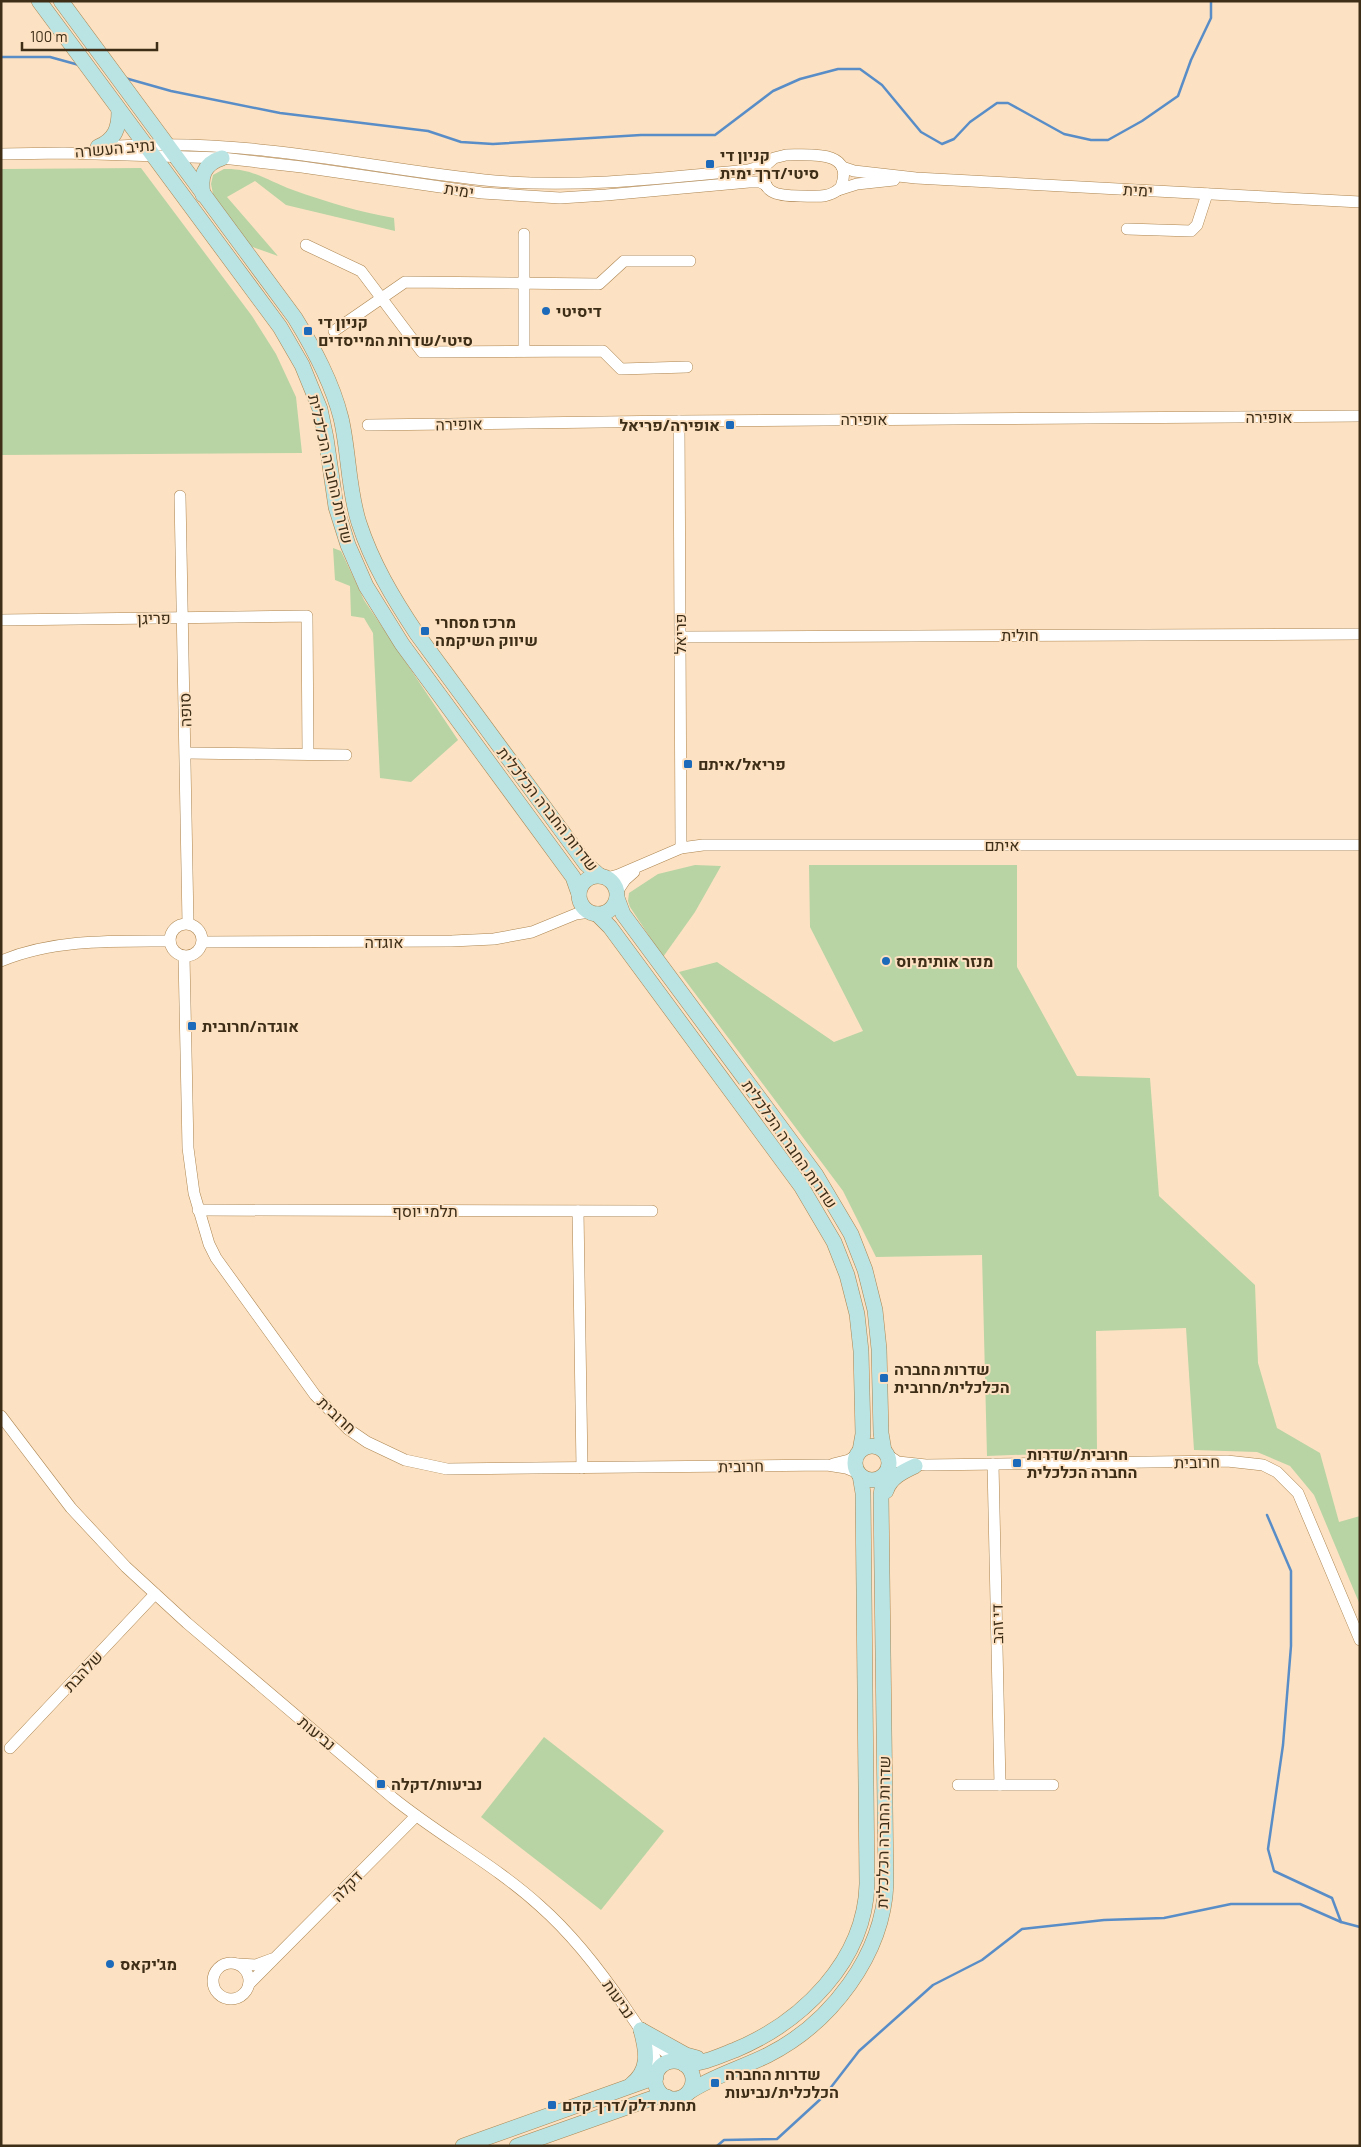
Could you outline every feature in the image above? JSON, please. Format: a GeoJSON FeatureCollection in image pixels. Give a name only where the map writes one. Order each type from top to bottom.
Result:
{"type":"FeatureCollection","features":[{"type":"Feature","properties":{"kind":"main road","name":"שדרות החברה הכלכלית"},"geometry":{"type":"LineString","coordinates":[[39,1],[269,311],[302,365],[320,409],[341,528],[356,567],[376,605],[402,644],[573,876],[587,905],[610,927],[801,1186],[834,1242],[847,1275],[859,1331],[863,1434],[859,1452]]}},
{"type":"Feature","properties":{"kind":"main road","name":"שדרות החברה הכלכלית"},"geometry":{"type":"LineString","coordinates":[[61,1],[284,301],[318,357],[332,390],[341,418],[354,503],[359,522],[373,560],[392,596],[416,634],[580,856],[603,877]]}},
{"type":"Feature","properties":{"kind":"main road"},"geometry":{"type":"LineString","coordinates":[[98,147],[109,141],[114,135],[117,128],[119,111]]}},
{"type":"Feature","properties":{"kind":"main road"},"geometry":{"type":"LineString","coordinates":[[204,195],[202,178],[205,168],[215,160],[222,158]]}},
{"type":"Feature","properties":{"kind":"main road"},"geometry":{"type":"LineString","coordinates":[[603,877],[616,886],[615,904],[608,911],[587,905],[581,888],[588,879],[603,877]]}},
{"type":"Feature","properties":{"kind":"main road","name":"שדרות החברה הכלכלית"},"geometry":{"type":"LineString","coordinates":[[617,895],[623,914],[816,1175],[851,1234],[864,1270],[875,1310],[879,1350],[881,1433],[885,1453]]}},
{"type":"Feature","properties":{"kind":"main road"},"geometry":{"type":"LineString","coordinates":[[870,1446],[875,1446],[885,1453],[889,1463],[886,1474],[875,1480],[869,1480],[859,1474],[855,1463],[859,1452],[870,1446]]}},
{"type":"Feature","properties":{"kind":"main road"},"geometry":{"type":"LineString","coordinates":[[882,1507],[887,1487],[891,1481],[920,1465]]}},
{"type":"Feature","properties":{"kind":"main road","name":"שדרות החברה הכלכלית"},"geometry":{"type":"LineString","coordinates":[[681,2063],[698,2064],[716,2058],[773,2031],[807,2005],[825,1984],[848,1950],[856,1935],[865,1909],[867,1884],[864,1513],[863,1493],[859,1474]]}},
{"type":"Feature","properties":{"kind":"main road","name":"שדרות החברה הכלכלית"},"geometry":{"type":"LineString","coordinates":[[689,2092],[706,2082],[768,2055],[810,2027],[831,2006],[854,1976],[873,1943],[879,1926],[886,1884],[882,1507],[886,1474]]}},
{"type":"Feature","properties":{"kind":"main road"},"geometry":{"type":"LineString","coordinates":[[643,2033],[686,2055],[704,2059],[716,2058]]}},
{"type":"Feature","properties":{"kind":"main road"},"geometry":{"type":"LineString","coordinates":[[624,2090],[636,2080],[645,2068],[647,2052],[643,2033]]}},
{"type":"Feature","properties":{"kind":"main road"},"geometry":{"type":"LineString","coordinates":[[463,2146],[624,2090],[657,2074],[666,2063],[681,2063],[692,2074],[693,2080],[689,2092],[679,2098],[656,2097],[517,2146]]}},
{"type":"Feature","properties":{"kind":"main road"},"geometry":{"type":"LineString","coordinates":[[657,2074],[658,2089],[667,2097]]}},
{"type":"Feature","properties":{"kind":"street","name":"נתיב העשרה"},"geometry":{"type":"LineString","coordinates":[[64,153],[98,147],[148,150]]}},
{"type":"Feature","properties":{"kind":"street","name":"נתיב העשרה"},"geometry":{"type":"LineString","coordinates":[[1,154],[170,150]]}},
{"type":"Feature","properties":{"kind":"street","name":"ימית"},"geometry":{"type":"LineString","coordinates":[[170,150],[472,192],[537,197],[584,197],[743,182],[760,182],[766,185],[771,192],[782,196],[826,196],[857,184],[916,178]]}},
{"type":"Feature","properties":{"kind":"street","name":"ימית"},"geometry":{"type":"LineString","coordinates":[[170,150],[271,151],[469,178],[547,184],[622,181],[748,170],[766,165],[769,161],[779,156],[811,155],[831,157],[837,160],[842,167],[854,171],[916,178],[1360,202]]}},
{"type":"Feature","properties":{"kind":"street"},"geometry":{"type":"LineString","coordinates":[[766,165],[764,176],[766,185]]}},
{"type":"Feature","properties":{"kind":"street"},"geometry":{"type":"LineString","coordinates":[[838,190],[843,182],[842,167]]}},
{"type":"Feature","properties":{"kind":"street"},"geometry":{"type":"LineString","coordinates":[[1128,229],[1191,231],[1196,225],[1207,194]]}},
{"type":"Feature","properties":{"kind":"street"},"geometry":{"type":"LineString","coordinates":[[524,234],[524,351]]}},
{"type":"Feature","properties":{"kind":"street"},"geometry":{"type":"LineString","coordinates":[[306,245],[361,271],[383,297],[422,352],[603,351],[621,369],[687,367]]}},
{"type":"Feature","properties":{"kind":"street"},"geometry":{"type":"LineString","coordinates":[[334,331],[405,282],[599,284],[624,261],[690,261]]}},
{"type":"Feature","properties":{"kind":"street","name":"אופירה"},"geometry":{"type":"LineString","coordinates":[[368,425],[1360,416]]}},
{"type":"Feature","properties":{"kind":"street","name":"פריאל"},"geometry":{"type":"LineString","coordinates":[[679,421],[681,848]]}},
{"type":"Feature","properties":{"kind":"street","name":"סופה"},"geometry":{"type":"LineString","coordinates":[[180,496],[188,924]]}},
{"type":"Feature","properties":{"kind":"street","name":"פריגן"},"geometry":{"type":"LineString","coordinates":[[1,620],[307,616],[308,754]]}},
{"type":"Feature","properties":{"kind":"street","name":"חולית"},"geometry":{"type":"LineString","coordinates":[[680,637],[1360,634]]}},
{"type":"Feature","properties":{"kind":"street"},"geometry":{"type":"LineString","coordinates":[[186,753],[346,755]]}},
{"type":"Feature","properties":{"kind":"street","name":"איתם"},"geometry":{"type":"LineString","coordinates":[[603,877],[618,875],[681,848],[703,845],[1360,845]]}},
{"type":"Feature","properties":{"kind":"street","name":"איתם"},"geometry":{"type":"LineString","coordinates":[[617,895],[625,880],[647,862]]}},
{"type":"Feature","properties":{"kind":"street","name":"אוגדה"},"geometry":{"type":"LineString","coordinates":[[203,942],[452,941],[494,939],[532,932],[587,905]]}},
{"type":"Feature","properties":{"kind":"street"},"geometry":{"type":"LineString","coordinates":[[188,924],[198,928],[203,937],[203,942],[194,954],[184,956],[174,951],[170,941],[175,928],[179,925],[188,924]]}},
{"type":"Feature","properties":{"kind":"street"},"geometry":{"type":"LineString","coordinates":[[1,961],[47,947],[89,942],[170,941]]}},
{"type":"Feature","properties":{"kind":"street","name":"חרובית"},"geometry":{"type":"LineString","coordinates":[[184,956],[188,1148],[194,1193],[209,1244],[228,1278],[315,1395],[348,1428],[367,1442],[405,1460],[447,1469],[826,1465],[846,1468],[859,1474]]}},
{"type":"Feature","properties":{"kind":"street","name":"תלמי יוסף"},"geometry":{"type":"LineString","coordinates":[[198,1210],[652,1212]]}},
{"type":"Feature","properties":{"kind":"street"},"geometry":{"type":"LineString","coordinates":[[578,1211],[582,1468]]}},
{"type":"Feature","properties":{"kind":"street","name":"נביעות"},"geometry":{"type":"LineString","coordinates":[[1,1416],[71,1508],[107,1548],[155,1594],[416,1816],[498,1873],[547,1912],[596,1965],[643,2033],[657,2062],[657,2074]]}},
{"type":"Feature","properties":{"kind":"street","name":"חרובית"},"geometry":{"type":"LineString","coordinates":[[826,1465],[850,1460],[859,1452]]}},
{"type":"Feature","properties":{"kind":"street","name":"חרובית"},"geometry":{"type":"LineString","coordinates":[[885,1453],[898,1462],[920,1465],[1226,1461],[1263,1465],[1277,1472],[1298,1493],[1360,1640]]}},
{"type":"Feature","properties":{"kind":"street","name":"די זהב"},"geometry":{"type":"LineString","coordinates":[[993,1464],[1000,1785]]}},
{"type":"Feature","properties":{"kind":"street","name":"חרובית"},"geometry":{"type":"LineString","coordinates":[[886,1474],[920,1465]]}},
{"type":"Feature","properties":{"kind":"street","name":"שלהבת"},"geometry":{"type":"LineString","coordinates":[[10,1748],[155,1594]]}},
{"type":"Feature","properties":{"kind":"street"},"geometry":{"type":"LineString","coordinates":[[958,1785],[1053,1785]]}},
{"type":"Feature","properties":{"kind":"street","name":"דקלה"},"geometry":{"type":"LineString","coordinates":[[249,1984],[416,1816]]}},
{"type":"Feature","properties":{"kind":"street","name":"דקלה"},"geometry":{"type":"LineString","coordinates":[[238,1964],[256,1965],[278,1956]]}},
{"type":"Feature","properties":{"kind":"street"},"geometry":{"type":"LineString","coordinates":[[226,1963],[238,1964],[247,1972],[249,1984],[243,1994],[232,1999],[220,1996],[213,1987],[213,1975],[226,1963]]}},
{"type":"Feature","properties":{"kind":"street","name":"נביעות"},"geometry":{"type":"LineString","coordinates":[[643,2033],[681,2063]]}},
{"type":"Feature","properties":{"kind":"green space"},"geometry":{"type":"Polygon","coordinates":[[[141,168],[252,316],[276,354],[296,397],[302,453],[1,455],[1,169],[141,168]]]}},
{"type":"Feature","properties":{"kind":"green space"},"geometry":{"type":"Polygon","coordinates":[[[224,169],[252,173],[318,199],[394,218],[395,231],[286,205],[255,181],[227,197],[278,256],[250,246],[213,194],[211,184],[213,175],[224,169]]]}},
{"type":"Feature","properties":{"kind":"green space"},"geometry":{"type":"Polygon","coordinates":[[[333,548],[341,551],[364,600],[458,740],[411,782],[380,778],[373,633],[364,618],[351,616],[350,586],[335,580],[333,548]]]}},
{"type":"Feature","properties":{"kind":"green space"},"geometry":{"type":"Polygon","coordinates":[[[695,865],[721,866],[695,912],[663,957],[630,907],[628,901],[629,893],[658,874],[695,865]]]}},
{"type":"Feature","properties":{"kind":"green space"},"geometry":{"type":"Polygon","coordinates":[[[809,865],[1017,865],[1017,967],[1077,1076],[1150,1078],[1159,1196],[1255,1285],[1258,1363],[1277,1428],[1320,1453],[1339,1522],[1360,1516],[1360,1605],[1314,1495],[1290,1466],[1257,1452],[1194,1450],[1186,1328],[1096,1331],[1097,1452],[987,1456],[982,1255],[876,1257],[843,1191],[679,972],[717,962],[834,1042],[863,1031],[810,927],[809,865]]]}},
{"type":"Feature","properties":{"kind":"green space"},"geometry":{"type":"Polygon","coordinates":[[[544,1737],[664,1831],[601,1910],[481,1817],[544,1737]]]}},
{"type":"Feature","properties":{"kind":"waterway"},"geometry":{"type":"LineString","coordinates":[[125,78],[171,91],[280,113],[428,131],[461,142],[493,144],[641,135],[715,135],[773,91],[800,79],[838,69],[860,69],[882,85],[921,132],[942,144],[954,139],[970,122],[997,103],[1008,103],[1064,134],[1091,140],[1108,140],[1142,121],[1178,96],[1191,60],[1211,18],[1211,1]]}},
{"type":"Feature","properties":{"kind":"waterway"},"geometry":{"type":"LineString","coordinates":[[1,57],[50,57],[79,65]]}},
{"type":"Feature","properties":{"kind":"waterway"},"geometry":{"type":"LineString","coordinates":[[1267,1515],[1291,1571],[1291,1646],[1283,1745],[1268,1849],[1274,1871],[1332,1898],[1341,1922],[1360,1927]]}},
{"type":"Feature","properties":{"kind":"waterway"},"geometry":{"type":"LineString","coordinates":[[717,2146],[724,2140],[777,2139],[825,2095],[859,2051],[933,1985],[982,1960],[1022,1929],[1104,1920],[1164,1918],[1231,1904],[1300,1904],[1341,1922]]}},
{"type":"Feature","properties":{"kind":"place","name":"קניון די סיטי/דרך ימית"},"geometry":{"type":"Point","coordinates":[710,164]}},
{"type":"Feature","properties":{"kind":"place","name":"דיסיטי"},"geometry":{"type":"Point","coordinates":[546,311]}},
{"type":"Feature","properties":{"kind":"place","name":"קניון די סיטי/שדרות המייסדים"},"geometry":{"type":"Point","coordinates":[308,331]}},
{"type":"Feature","properties":{"kind":"place","name":"אופירה/פריאל"},"geometry":{"type":"Point","coordinates":[730,425]}},
{"type":"Feature","properties":{"kind":"place","name":"מרכז מסחרי שיווק השיקמה"},"geometry":{"type":"Point","coordinates":[425,631]}},
{"type":"Feature","properties":{"kind":"place","name":"פריאל/איתם"},"geometry":{"type":"Point","coordinates":[688,764]}},
{"type":"Feature","properties":{"kind":"place","name":"מנזר אותימיוס"},"geometry":{"type":"Point","coordinates":[886,961]}},
{"type":"Feature","properties":{"kind":"place","name":"אוגדה/חרובית"},"geometry":{"type":"Point","coordinates":[192,1026]}},
{"type":"Feature","properties":{"kind":"place","name":"שדרות החברה הכלכלית/חרובית"},"geometry":{"type":"Point","coordinates":[884,1378]}},
{"type":"Feature","properties":{"kind":"place","name":"חרובית/שדרות החברה הכלכלית"},"geometry":{"type":"Point","coordinates":[1017,1463]}},
{"type":"Feature","properties":{"kind":"place","name":"נביעות/דקלה"},"geometry":{"type":"Point","coordinates":[381,1784]}},
{"type":"Feature","properties":{"kind":"place","name":"מג'יקאס"},"geometry":{"type":"Point","coordinates":[110,1964]}},
{"type":"Feature","properties":{"kind":"place","name":"שדרות החברה הכלכלית/נביעות"},"geometry":{"type":"Point","coordinates":[715,2083]}},
{"type":"Feature","properties":{"kind":"place","name":"תחנת דלק/דרך קדם"},"geometry":{"type":"Point","coordinates":[552,2105]}}]}
